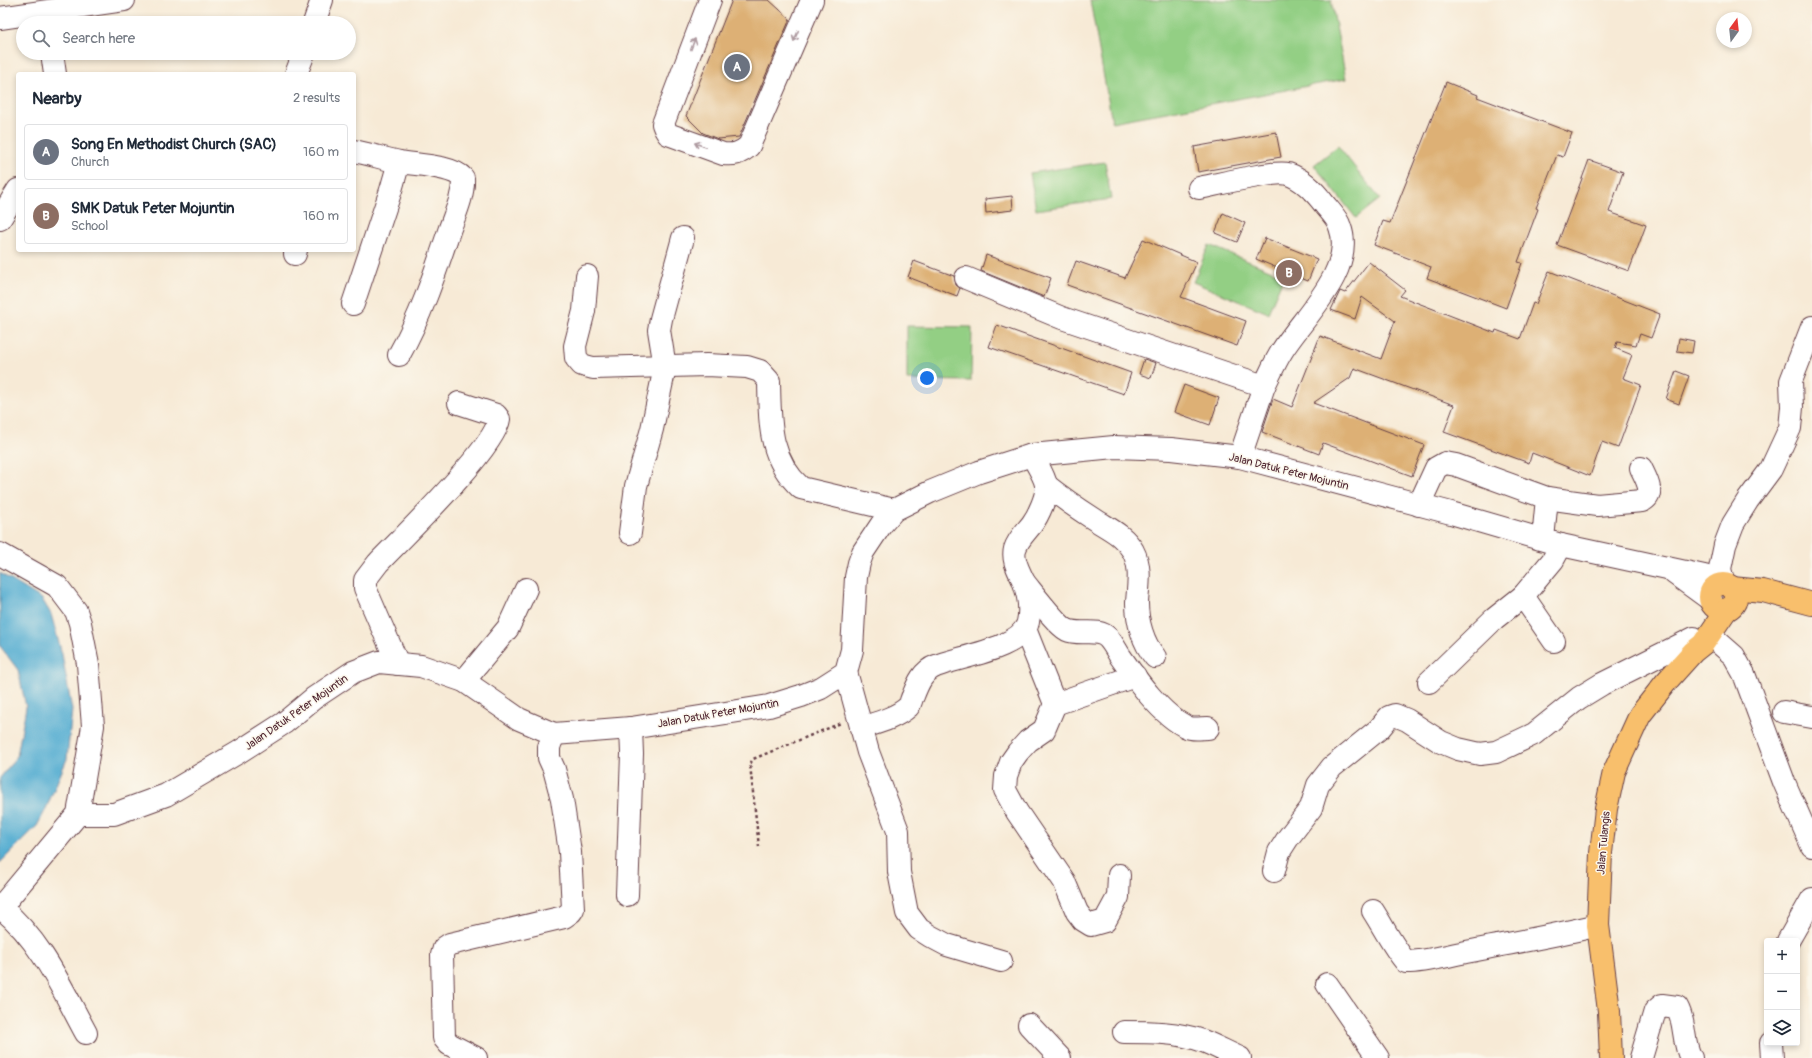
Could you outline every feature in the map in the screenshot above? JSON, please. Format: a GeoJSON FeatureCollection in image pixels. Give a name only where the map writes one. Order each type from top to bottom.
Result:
{"type":"FeatureCollection","features":[{"type":"Feature","properties":{"kind":"main road","name":"Jalan Datuk Peter Mojuntin"},"geometry":{"type":"LineString","coordinates":[[1723,597],[1763,591],[1811,604]]}},
{"type":"Feature","properties":{"kind":"main road","name":"Jalan Tulangis"},"geometry":{"type":"LineString","coordinates":[[1611,1058],[1609,1011],[1598,924],[1601,853],[1606,809],[1614,772],[1640,715],[1699,642],[1706,612],[1723,597]]}},
{"type":"Feature","properties":{"kind":"street"},"geometry":{"type":"LineString","coordinates":[[316,16],[322,0]]}},
{"type":"Feature","properties":{"kind":"street"},"geometry":{"type":"LineString","coordinates":[[710,0],[663,124],[664,129],[668,134],[723,154],[731,155],[737,154],[749,146],[812,0]]}},
{"type":"Feature","properties":{"kind":"street"},"geometry":{"type":"LineString","coordinates":[[0,18],[112,1]]}},
{"type":"Feature","properties":{"kind":"street"},"geometry":{"type":"LineString","coordinates":[[53,60],[55,72]]}},
{"type":"Feature","properties":{"kind":"street"},"geometry":{"type":"LineString","coordinates":[[297,72],[301,60]]}},
{"type":"Feature","properties":{"kind":"street"},"geometry":{"type":"LineString","coordinates":[[356,151],[399,162],[459,173],[463,178],[464,186],[421,312],[400,355]]}},
{"type":"Feature","properties":{"kind":"street"},"geometry":{"type":"LineString","coordinates":[[353,304],[389,197],[399,162]]}},
{"type":"Feature","properties":{"kind":"street"},"geometry":{"type":"LineString","coordinates":[[1199,188],[1272,174],[1287,174],[1300,180],[1319,196],[1340,227],[1343,242],[1342,255],[1338,269],[1327,290],[1281,352],[1264,386],[1240,457]]}},
{"type":"Feature","properties":{"kind":"street"},"geometry":{"type":"LineString","coordinates":[[0,219],[16,193]]}},
{"type":"Feature","properties":{"kind":"street"},"geometry":{"type":"LineString","coordinates":[[630,533],[636,486],[652,429],[665,367],[659,330],[684,238]]}},
{"type":"Feature","properties":{"kind":"street"},"geometry":{"type":"LineString","coordinates":[[587,276],[584,311],[575,346],[576,358],[582,365],[593,368],[732,366],[747,367],[760,371],[769,381],[769,418],[772,434],[780,459],[794,481],[801,488],[894,510]]}},
{"type":"Feature","properties":{"kind":"street"},"geometry":{"type":"LineString","coordinates":[[966,278],[1062,318],[1264,386]]}},
{"type":"Feature","properties":{"kind":"street"},"geometry":{"type":"LineString","coordinates":[[1723,597],[1720,569],[1725,545],[1734,524],[1748,500],[1771,469],[1790,428],[1792,407],[1791,381],[1812,327]]}},
{"type":"Feature","properties":{"kind":"street"},"geometry":{"type":"LineString","coordinates":[[398,664],[365,588],[365,580],[378,563],[478,455],[495,431],[499,419],[496,415],[459,403]]}},
{"type":"Feature","properties":{"kind":"street","name":"Jalan Datuk Peter Mojuntin"},"geometry":{"type":"LineString","coordinates":[[78,814],[114,814],[166,795],[252,744],[284,723],[314,698],[353,672],[379,662],[420,666],[464,681],[519,719],[551,746],[631,739],[769,706],[848,679],[852,650],[856,577],[859,563],[870,540],[894,510],[965,477],[1032,455],[1114,447],[1171,449],[1240,457],[1552,542],[1704,576],[1713,579],[1723,597]]}},
{"type":"Feature","properties":{"kind":"street"},"geometry":{"type":"LineString","coordinates":[[1032,455],[1046,485],[1118,534],[1134,553],[1140,576],[1137,604],[1139,624],[1144,638],[1155,657]]}},
{"type":"Feature","properties":{"kind":"street"},"geometry":{"type":"LineString","coordinates":[[1419,505],[1436,468],[1445,463],[1456,465],[1546,498],[1597,505],[1642,501],[1650,495],[1641,468]]}},
{"type":"Feature","properties":{"kind":"street"},"geometry":{"type":"LineString","coordinates":[[858,717],[888,718],[909,706],[920,680],[928,669],[988,652],[1012,640],[1025,629],[1028,623],[1029,612],[1024,582],[1014,558],[1015,549],[1020,537],[1039,513],[1046,485]]}},
{"type":"Feature","properties":{"kind":"street"},"geometry":{"type":"LineString","coordinates":[[1429,682],[1494,619],[1523,596],[1553,560],[1546,498]]}},
{"type":"Feature","properties":{"kind":"street"},"geometry":{"type":"LineString","coordinates":[[0,554],[57,586],[76,611],[80,623],[88,664],[93,726],[78,814],[0,908],[14,918],[48,963],[86,1033]]}},
{"type":"Feature","properties":{"kind":"street"},"geometry":{"type":"LineString","coordinates":[[1024,582],[1064,628],[1075,632],[1100,633],[1108,637],[1152,698],[1173,717],[1187,727],[1197,729],[1208,728]]}},
{"type":"Feature","properties":{"kind":"street"},"geometry":{"type":"LineString","coordinates":[[464,681],[508,628],[526,589]]}},
{"type":"Feature","properties":{"kind":"street"},"geometry":{"type":"LineString","coordinates":[[1523,596],[1554,641]]}},
{"type":"Feature","properties":{"kind":"street"},"geometry":{"type":"LineString","coordinates":[[1025,629],[1055,704],[1044,730],[1028,741],[1011,762],[1006,776],[1005,790],[1017,812],[1048,855],[1064,881],[1077,912],[1083,920],[1091,925],[1105,921],[1118,897],[1119,875]]}},
{"type":"Feature","properties":{"kind":"street"},"geometry":{"type":"LineString","coordinates":[[1274,871],[1279,852],[1311,808],[1318,785],[1332,767],[1379,729],[1388,717],[1395,715],[1408,720],[1441,742],[1458,749],[1480,754],[1496,752],[1534,734],[1579,698],[1602,684],[1699,642],[1734,656],[1744,674],[1784,782],[1812,846]]}},
{"type":"Feature","properties":{"kind":"street"},"geometry":{"type":"LineString","coordinates":[[1055,704],[1135,676]]}},
{"type":"Feature","properties":{"kind":"street"},"geometry":{"type":"LineString","coordinates":[[848,679],[868,752],[898,831],[899,872],[907,913],[919,929],[947,945],[1001,961]]}},
{"type":"Feature","properties":{"kind":"street"},"geometry":{"type":"LineString","coordinates":[[1784,712],[1812,717]]}},
{"type":"Feature","properties":{"kind":"street"},"geometry":{"type":"LineString","coordinates":[[627,895],[631,739]]}},
{"type":"Feature","properties":{"kind":"street"},"geometry":{"type":"LineString","coordinates":[[476,1058],[455,1048],[446,1042],[444,1038],[442,955],[444,948],[450,944],[564,917],[573,909],[570,852],[562,799],[554,769],[551,746]]}},
{"type":"Feature","properties":{"kind":"street"},"geometry":{"type":"LineString","coordinates":[[1790,938],[1812,899]]}},
{"type":"Feature","properties":{"kind":"street"},"geometry":{"type":"LineString","coordinates":[[1373,911],[1396,950],[1406,962],[1422,962],[1466,952],[1568,933],[1598,924]]}},
{"type":"Feature","properties":{"kind":"street"},"geometry":{"type":"LineString","coordinates":[[1812,921],[1812,934]]}},
{"type":"Feature","properties":{"kind":"street"},"geometry":{"type":"LineString","coordinates":[[1327,984],[1378,1058]]}},
{"type":"Feature","properties":{"kind":"street"},"geometry":{"type":"LineString","coordinates":[[1641,1058],[1655,1011],[1662,1005],[1669,1004],[1677,1007],[1681,1013],[1684,1039],[1691,1058]]}},
{"type":"Feature","properties":{"kind":"street"},"geometry":{"type":"LineString","coordinates":[[1029,1025],[1060,1058]]}},
{"type":"Feature","properties":{"kind":"street"},"geometry":{"type":"LineString","coordinates":[[1124,1032],[1154,1032],[1183,1036],[1203,1041],[1240,1058]]}},
{"type":"Feature","properties":{"kind":"street"},"geometry":{"type":"LineString","coordinates":[[1771,1046],[1772,1058]]}},
{"type":"Feature","properties":{"kind":"path"},"geometry":{"type":"LineString","coordinates":[[759,847],[750,764],[753,759],[858,717]]}},
{"type":"Feature","properties":{"kind":"green space"},"geometry":{"type":"Polygon","coordinates":[[[1090,0],[1331,0],[1346,79],[1112,122],[1090,0]]]}},
{"type":"Feature","properties":{"kind":"green space"},"geometry":{"type":"Polygon","coordinates":[[[1338,146],[1380,199],[1356,218],[1314,165],[1338,146]]]}},
{"type":"Feature","properties":{"kind":"green space"},"geometry":{"type":"Polygon","coordinates":[[[1105,162],[1111,199],[1036,210],[1030,173],[1105,162]]]}},
{"type":"Feature","properties":{"kind":"green space"},"geometry":{"type":"Polygon","coordinates":[[[1209,245],[1284,276],[1268,313],[1193,282],[1209,245]]]}},
{"type":"Feature","properties":{"kind":"green space"},"geometry":{"type":"Polygon","coordinates":[[[907,326],[972,327],[971,381],[907,380],[907,326]]]}},
{"type":"Feature","properties":{"kind":"water"},"geometry":{"type":"Polygon","coordinates":[[[0,573],[42,599],[51,614],[62,654],[72,710],[67,759],[45,811],[37,826],[0,863],[0,778],[17,756],[26,707],[18,670],[0,646],[0,573]]]}},
{"type":"Feature","properties":{"kind":"building"},"geometry":{"type":"Polygon","coordinates":[[[732,0],[769,0],[790,19],[739,137],[718,139],[703,133],[686,116],[732,0]]]}},
{"type":"Feature","properties":{"kind":"building"},"geometry":{"type":"Polygon","coordinates":[[[1446,82],[1478,95],[1477,97],[1572,133],[1563,157],[1557,155],[1536,208],[1538,209],[1518,262],[1522,263],[1506,308],[1427,278],[1431,267],[1374,245],[1383,221],[1390,223],[1446,82]]]}},
{"type":"Feature","properties":{"kind":"building"},"geometry":{"type":"Polygon","coordinates":[[[1276,132],[1281,157],[1198,172],[1194,147],[1276,132]]]}},
{"type":"Feature","properties":{"kind":"building"},"geometry":{"type":"Polygon","coordinates":[[[1589,160],[1623,172],[1609,212],[1646,225],[1629,271],[1557,245],[1589,160]]]}},
{"type":"Feature","properties":{"kind":"building"},"geometry":{"type":"Polygon","coordinates":[[[1012,196],[1013,210],[986,213],[985,199],[1012,196]]]}},
{"type":"Feature","properties":{"kind":"building"},"geometry":{"type":"Polygon","coordinates":[[[1223,213],[1245,223],[1237,242],[1215,233],[1223,213]]]}},
{"type":"Feature","properties":{"kind":"building"},"geometry":{"type":"Polygon","coordinates":[[[1265,238],[1317,259],[1308,281],[1256,259],[1265,238]]]}},
{"type":"Feature","properties":{"kind":"building"},"geometry":{"type":"Polygon","coordinates":[[[1143,239],[1197,262],[1181,297],[1246,321],[1237,346],[1067,285],[1076,261],[1125,278],[1143,239]]]}},
{"type":"Feature","properties":{"kind":"building"},"geometry":{"type":"Polygon","coordinates":[[[986,255],[1051,278],[1044,297],[981,271],[986,255]]]}},
{"type":"Feature","properties":{"kind":"building"},"geometry":{"type":"Polygon","coordinates":[[[914,261],[954,276],[956,285],[960,288],[957,296],[908,277],[914,261]]]}},
{"type":"Feature","properties":{"kind":"building"},"geometry":{"type":"Polygon","coordinates":[[[1369,262],[1405,290],[1400,296],[1495,333],[1496,330],[1520,339],[1533,303],[1536,304],[1549,271],[1660,314],[1651,338],[1640,334],[1636,345],[1617,342],[1615,348],[1632,355],[1623,378],[1641,385],[1618,448],[1602,442],[1590,476],[1532,453],[1529,463],[1444,432],[1454,405],[1354,368],[1350,378],[1313,403],[1424,445],[1412,476],[1323,443],[1319,454],[1262,432],[1273,399],[1292,407],[1320,336],[1381,359],[1395,321],[1362,297],[1355,319],[1331,310],[1340,291],[1345,293],[1369,262]]]}},
{"type":"Feature","properties":{"kind":"building"},"geometry":{"type":"Polygon","coordinates":[[[997,325],[1131,373],[1124,394],[989,347],[997,325]]]}},
{"type":"Feature","properties":{"kind":"building"},"geometry":{"type":"Polygon","coordinates":[[[1679,338],[1694,341],[1692,353],[1677,351],[1679,338]]]}},
{"type":"Feature","properties":{"kind":"building"},"geometry":{"type":"Polygon","coordinates":[[[1144,359],[1156,363],[1151,378],[1139,374],[1144,359]]]}},
{"type":"Feature","properties":{"kind":"building"},"geometry":{"type":"Polygon","coordinates":[[[1676,371],[1689,376],[1679,404],[1666,399],[1676,371]]]}},
{"type":"Feature","properties":{"kind":"building"},"geometry":{"type":"Polygon","coordinates":[[[1184,385],[1219,398],[1210,425],[1174,412],[1184,385]]]}},
{"type":"Feature","properties":{"kind":"place","name":"Song En Methodist Church (SAC)"},"geometry":{"type":"Point","coordinates":[737,67]}},
{"type":"Feature","properties":{"kind":"place","name":"SMK Datuk Peter Mojuntin"},"geometry":{"type":"Point","coordinates":[1289,273]}}]}
